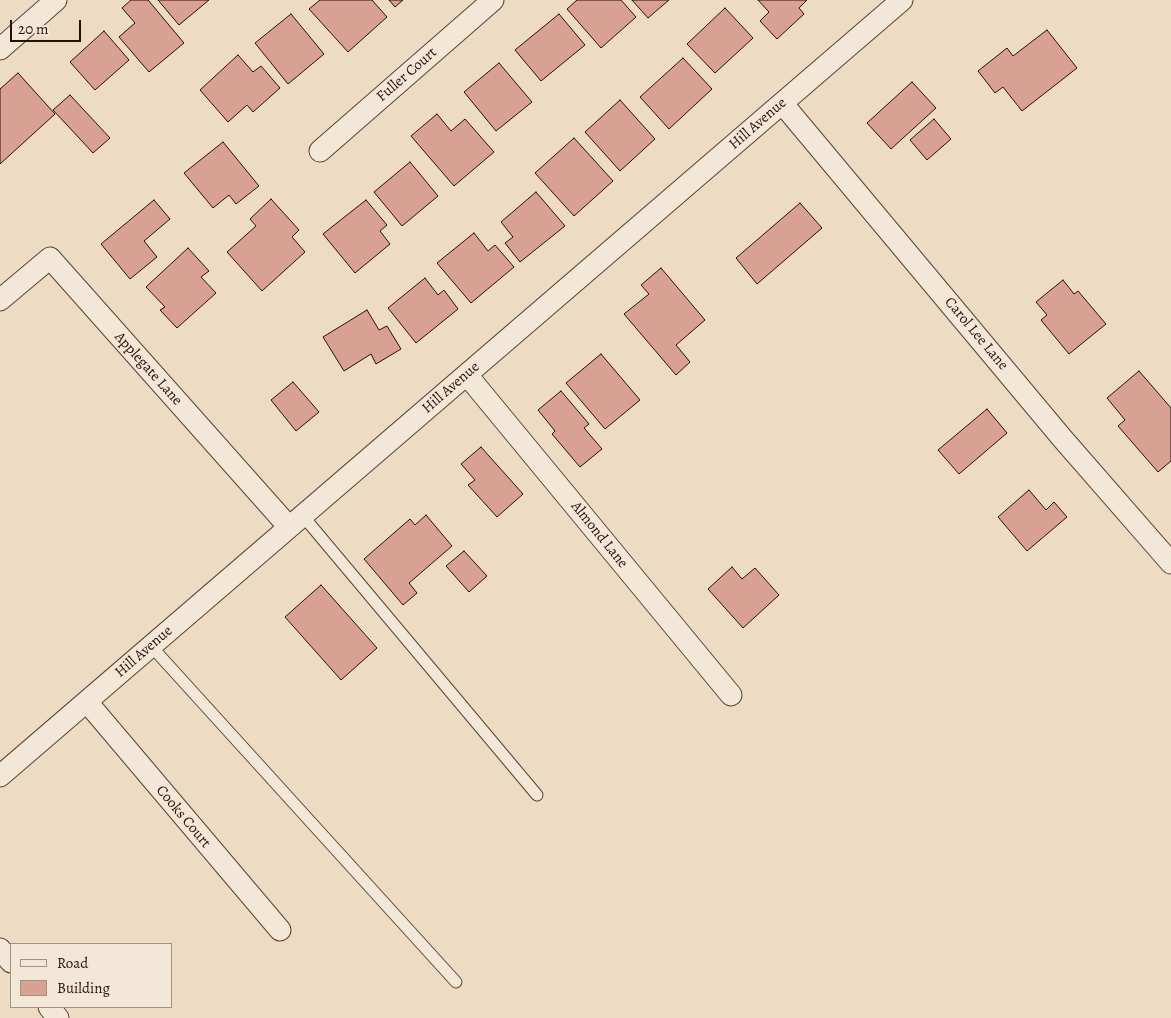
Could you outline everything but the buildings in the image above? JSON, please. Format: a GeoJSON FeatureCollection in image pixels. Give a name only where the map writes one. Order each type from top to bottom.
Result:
{"type":"FeatureCollection","features":[{"type":"Feature","properties":{"kind":"street"},"geometry":{"type":"LineString","coordinates":[[0,49],[56,0]]}},
{"type":"Feature","properties":{"kind":"street","name":"Fuller Court"},"geometry":{"type":"LineString","coordinates":[[320,151],[492,0]]}},
{"type":"Feature","properties":{"kind":"street","name":"Hill Avenue"},"geometry":{"type":"LineString","coordinates":[[0,776],[902,0]]}},
{"type":"Feature","properties":{"kind":"street","name":"Carol Lee Lane"},"geometry":{"type":"LineString","coordinates":[[782,103],[1062,438],[1171,563]]}},
{"type":"Feature","properties":{"kind":"street","name":"Applegate Lane"},"geometry":{"type":"LineString","coordinates":[[0,300],[50,258],[296,522]]}},
{"type":"Feature","properties":{"kind":"street","name":"Almond Lane"},"geometry":{"type":"LineString","coordinates":[[467,374],[731,694]]}},
{"type":"Feature","properties":{"kind":"street","name":"Cooks Court"},"geometry":{"type":"LineString","coordinates":[[86,702],[280,930]]}},
{"type":"Feature","properties":{"kind":"street"},"geometry":{"type":"LineString","coordinates":[[0,949],[10,961]]}},
{"type":"Feature","properties":{"kind":"street"},"geometry":{"type":"LineString","coordinates":[[50,1008],[58,1018]]}},
{"type":"Feature","properties":{"kind":"lane"},"geometry":{"type":"LineString","coordinates":[[296,522],[537,795]]}},
{"type":"Feature","properties":{"kind":"lane"},"geometry":{"type":"LineString","coordinates":[[151,646],[456,982]]}}]}
